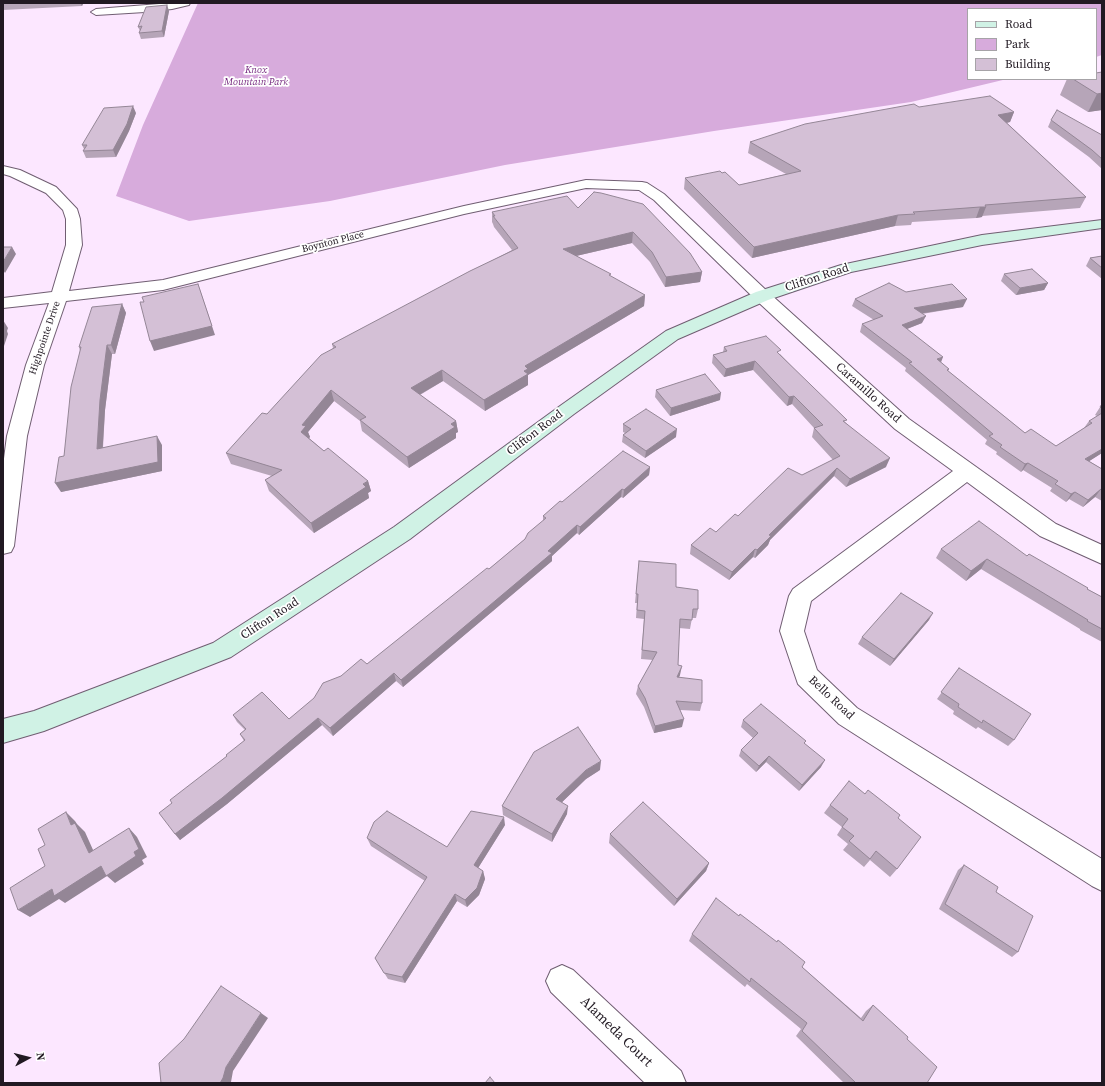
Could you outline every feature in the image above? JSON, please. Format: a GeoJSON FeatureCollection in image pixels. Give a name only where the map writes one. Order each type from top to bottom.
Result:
{"type":"FeatureCollection","features":[{"type":"Feature","properties":{"kind":"main road","name":"Clifton Road"},"geometry":{"type":"LineString","coordinates":[[3,731],[35,723],[222,650],[402,533],[567,410],[672,335],[762,296],[854,266],[982,240],[1102,224]]}},
{"type":"Feature","properties":{"kind":"street"},"geometry":{"type":"LineString","coordinates":[[96,12],[172,6],[185,3]]}},
{"type":"Feature","properties":{"kind":"street","name":"Highpointe Drive"},"geometry":{"type":"LineString","coordinates":[[3,170],[15,173],[51,190],[70,209],[73,219],[74,245],[65,280],[10,437],[3,546]]}},
{"type":"Feature","properties":{"kind":"street","name":"Boynton Place"},"geometry":{"type":"LineString","coordinates":[[3,303],[59,298],[163,285],[464,210],[586,184],[642,186],[659,197]]}},
{"type":"Feature","properties":{"kind":"street","name":"Caramillo Road"},"geometry":{"type":"LineString","coordinates":[[659,197],[762,296],[902,424],[1048,530],[1102,555]]}},
{"type":"Feature","properties":{"kind":"street","name":"Bello Road"},"geometry":{"type":"LineString","coordinates":[[968,472],[801,596],[792,631],[807,676],[848,716],[1102,876]]}},
{"type":"Feature","properties":{"kind":"street","name":"Alameda Court"},"geometry":{"type":"LineString","coordinates":[[562,981],[669,1083]]}},
{"type":"Feature","properties":{"kind":"green space","name":"Knox Mountain Park"},"geometry":{"type":"Polygon","coordinates":[[[198,3],[1102,3],[1102,55],[1097,57],[1097,8],[967,8],[967,80],[1003,80],[911,102],[714,131],[505,165],[330,201],[189,221],[116,196],[143,125],[198,3]]]}},
{"type":"Feature","properties":{"kind":"building"},"geometry":{"type":"Polygon","coordinates":[[[167,5],[162,31],[139,33],[142,26],[138,27],[146,7],[167,5]]]}},
{"type":"Feature","properties":{"kind":"building"},"geometry":{"type":"Polygon","coordinates":[[[1102,72],[1102,93],[1097,94],[1075,80],[1097,80],[1097,73],[1102,72]]]}},
{"type":"Feature","properties":{"kind":"building"},"geometry":{"type":"Polygon","coordinates":[[[990,96],[1014,112],[998,115],[1086,197],[985,205],[986,207],[913,212],[915,214],[898,215],[754,247],[685,178],[720,171],[722,173],[725,172],[739,185],[801,171],[750,142],[805,124],[914,104],[919,107],[990,96]]]}},
{"type":"Feature","properties":{"kind":"building"},"geometry":{"type":"Polygon","coordinates":[[[133,106],[127,124],[113,150],[83,151],[87,145],[82,145],[104,108],[133,106]]]}},
{"type":"Feature","properties":{"kind":"building"},"geometry":{"type":"Polygon","coordinates":[[[1057,110],[1102,135],[1102,159],[1051,120],[1057,110]]]}},
{"type":"Feature","properties":{"kind":"building"},"geometry":{"type":"Polygon","coordinates":[[[594,192],[643,204],[690,253],[702,272],[666,277],[652,252],[633,232],[563,249],[611,274],[609,275],[645,295],[525,366],[528,369],[524,371],[528,374],[484,400],[442,370],[411,388],[456,421],[451,424],[455,427],[407,457],[360,420],[366,417],[331,390],[302,425],[306,426],[301,432],[324,451],[328,448],[368,481],[363,484],[366,487],[311,523],[265,480],[282,470],[226,453],[262,413],[267,414],[321,355],[336,347],[332,344],[470,271],[518,248],[493,216],[495,216],[492,212],[567,196],[578,208],[594,192]]]}},
{"type":"Feature","properties":{"kind":"building"},"geometry":{"type":"Polygon","coordinates":[[[3,247],[12,247],[3,262],[3,247]]]}},
{"type":"Feature","properties":{"kind":"building"},"geometry":{"type":"Polygon","coordinates":[[[1102,256],[1102,268],[1090,258],[1102,256]]]}},
{"type":"Feature","properties":{"kind":"building"},"geometry":{"type":"Polygon","coordinates":[[[1032,269],[1048,283],[1020,288],[1004,274],[1032,269]]]}},
{"type":"Feature","properties":{"kind":"building"},"geometry":{"type":"Polygon","coordinates":[[[889,283],[906,292],[952,284],[967,299],[914,308],[926,316],[902,325],[943,357],[937,359],[949,369],[947,370],[1025,433],[1031,429],[1056,446],[1092,423],[1089,421],[1102,413],[1102,449],[1085,459],[1102,469],[1102,490],[1101,489],[1088,500],[1075,492],[1071,494],[1055,484],[1058,481],[1028,463],[1025,464],[1000,447],[1002,445],[989,436],[993,434],[909,363],[912,362],[862,324],[883,316],[855,299],[889,283]]]}},
{"type":"Feature","properties":{"kind":"building"},"geometry":{"type":"Polygon","coordinates":[[[198,284],[212,326],[150,341],[140,302],[144,302],[142,297],[198,284]]]}},
{"type":"Feature","properties":{"kind":"building"},"geometry":{"type":"Polygon","coordinates":[[[122,304],[111,345],[107,345],[100,400],[97,449],[157,436],[158,462],[55,483],[59,457],[64,456],[71,387],[81,347],[79,347],[92,307],[122,304]]]}},
{"type":"Feature","properties":{"kind":"building"},"geometry":{"type":"Polygon","coordinates":[[[766,336],[781,350],[777,352],[847,420],[843,421],[890,458],[850,479],[837,468],[769,535],[771,536],[757,550],[755,549],[732,572],[691,545],[710,528],[716,532],[735,514],[738,516],[788,468],[802,475],[840,456],[814,428],[823,425],[794,396],[789,397],[755,361],[726,369],[713,355],[727,351],[724,347],[766,336]]]}},
{"type":"Feature","properties":{"kind":"building"},"geometry":{"type":"Polygon","coordinates":[[[705,374],[721,393],[671,408],[656,390],[705,374]]]}},
{"type":"Feature","properties":{"kind":"building"},"geometry":{"type":"Polygon","coordinates":[[[646,409],[677,429],[646,451],[623,435],[631,429],[623,424],[646,409]]]}},
{"type":"Feature","properties":{"kind":"building"},"geometry":{"type":"Polygon","coordinates":[[[623,451],[650,467],[624,490],[622,489],[580,527],[577,525],[548,551],[552,553],[401,680],[394,673],[330,728],[318,718],[222,798],[175,834],[159,813],[172,803],[170,800],[227,756],[226,755],[245,740],[240,734],[246,729],[233,715],[262,692],[289,719],[314,698],[323,683],[341,676],[361,659],[367,664],[487,568],[489,569],[525,539],[528,533],[546,518],[543,516],[560,501],[562,502],[623,451]]]}},
{"type":"Feature","properties":{"kind":"building"},"geometry":{"type":"Polygon","coordinates":[[[979,521],[1027,556],[1029,554],[1102,597],[1102,629],[987,559],[971,571],[941,549],[979,521]]]}},
{"type":"Feature","properties":{"kind":"building"},"geometry":{"type":"Polygon","coordinates":[[[639,561],[676,564],[676,587],[698,590],[698,609],[693,609],[692,620],[680,619],[678,665],[682,666],[677,677],[702,680],[702,703],[676,701],[684,719],[655,726],[645,698],[638,686],[657,652],[642,650],[645,611],[637,610],[638,594],[636,594],[639,561]]]}},
{"type":"Feature","properties":{"kind":"building"},"geometry":{"type":"Polygon","coordinates":[[[901,593],[933,613],[894,659],[862,637],[901,593]]]}},
{"type":"Feature","properties":{"kind":"building"},"geometry":{"type":"Polygon","coordinates":[[[959,668],[1031,714],[1014,740],[983,720],[982,723],[958,707],[959,704],[941,692],[959,668]]]}},
{"type":"Feature","properties":{"kind":"building"},"geometry":{"type":"Polygon","coordinates":[[[761,704],[806,741],[804,743],[825,760],[802,785],[769,756],[759,766],[741,750],[758,733],[743,720],[761,704]]]}},
{"type":"Feature","properties":{"kind":"building"},"geometry":{"type":"Polygon","coordinates":[[[578,727],[601,761],[586,770],[556,799],[568,806],[552,834],[502,806],[534,752],[578,727]]]}},
{"type":"Feature","properties":{"kind":"building"},"geometry":{"type":"Polygon","coordinates":[[[849,781],[865,794],[868,790],[900,815],[898,818],[921,837],[897,869],[876,851],[870,859],[849,841],[854,836],[842,827],[848,819],[830,805],[849,781]]]}},
{"type":"Feature","properties":{"kind":"building"},"geometry":{"type":"Polygon","coordinates":[[[643,802],[709,863],[677,899],[610,834],[643,802]]]}},
{"type":"Feature","properties":{"kind":"building"},"geometry":{"type":"Polygon","coordinates":[[[387,811],[447,847],[471,811],[504,817],[474,865],[483,871],[477,888],[465,900],[455,894],[402,977],[384,973],[375,958],[427,877],[367,838],[374,822],[387,811]]]}},
{"type":"Feature","properties":{"kind":"building"},"geometry":{"type":"Polygon","coordinates":[[[66,812],[71,825],[75,823],[89,853],[129,828],[139,849],[134,852],[136,856],[106,876],[101,866],[54,896],[52,889],[18,910],[10,888],[45,866],[38,849],[45,845],[38,829],[66,812]]]}},
{"type":"Feature","properties":{"kind":"building"},"geometry":{"type":"Polygon","coordinates":[[[964,865],[998,887],[996,892],[1033,916],[1018,952],[945,904],[964,865]]]}},
{"type":"Feature","properties":{"kind":"building"},"geometry":{"type":"Polygon","coordinates":[[[716,898],[777,942],[778,940],[805,962],[802,967],[863,1021],[873,1005],[908,1037],[907,1039],[937,1067],[927,1083],[856,1083],[802,1031],[807,1023],[751,978],[750,982],[692,934],[716,898]]]}},
{"type":"Feature","properties":{"kind":"building"},"geometry":{"type":"Polygon","coordinates":[[[221,986],[261,1013],[226,1067],[220,1083],[161,1083],[159,1063],[184,1039],[221,986]]]}},
{"type":"Feature","properties":{"kind":"building"},"geometry":{"type":"Polygon","coordinates":[[[490,1077],[495,1083],[485,1083],[490,1077]]]}}]}
